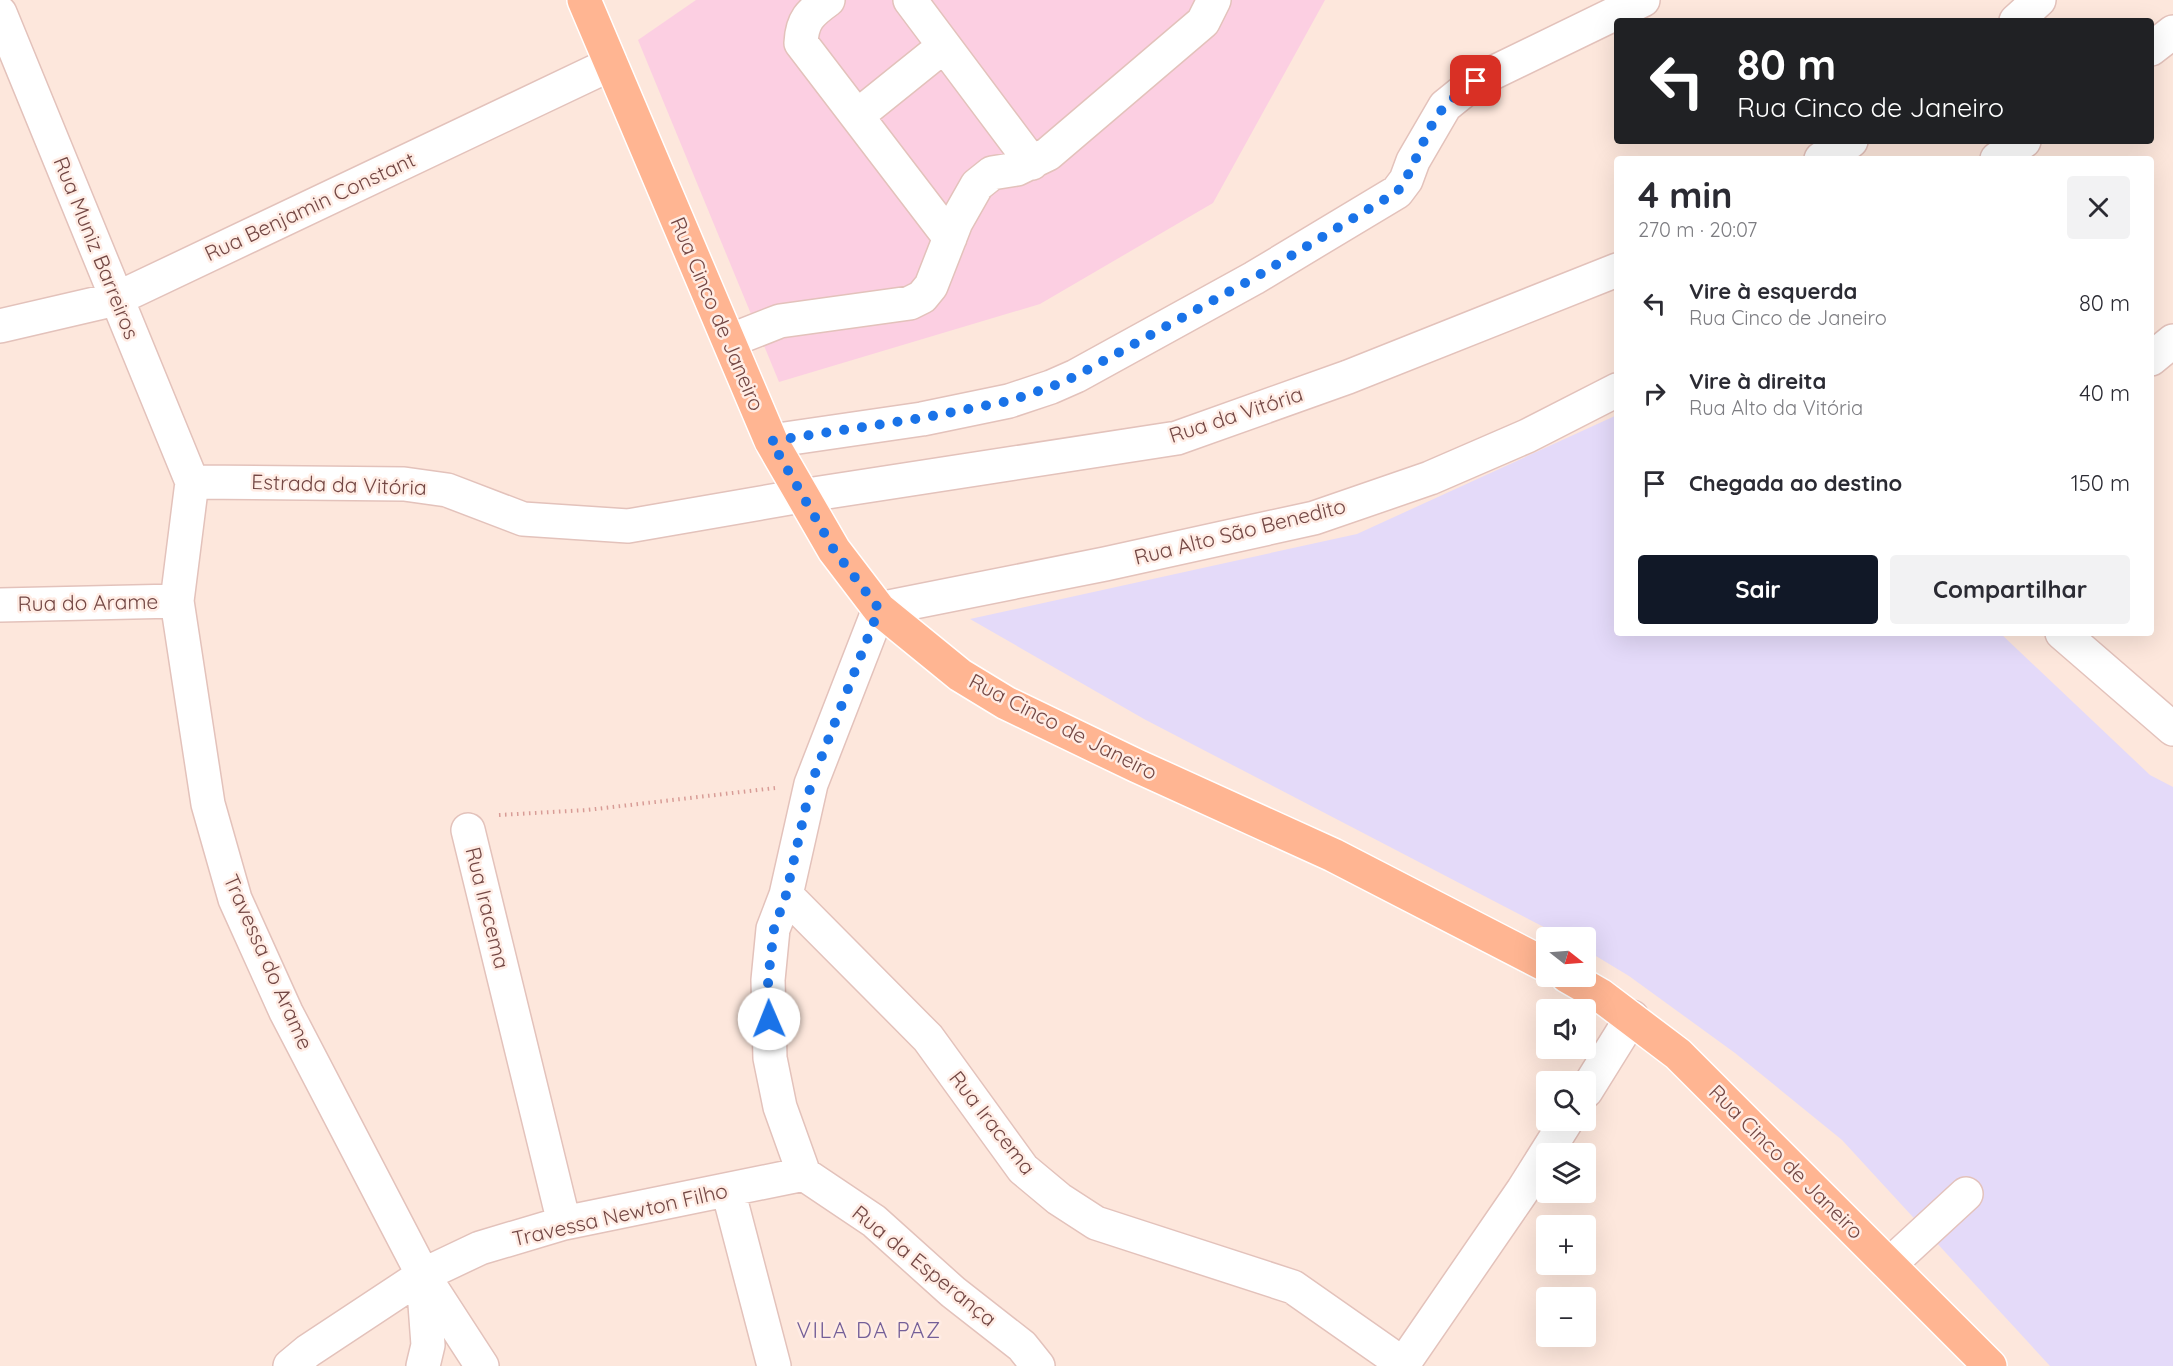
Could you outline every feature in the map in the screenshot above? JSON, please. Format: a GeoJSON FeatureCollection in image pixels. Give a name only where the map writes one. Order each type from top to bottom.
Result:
{"type":"FeatureCollection","features":[{"type":"Feature","properties":{"kind":"main road","name":"Rua Cinco de Janeiro"},"geometry":{"type":"LineString","coordinates":[[584,0],[771,441],[834,550],[879,609],[960,675],[1006,703],[1137,766],[1333,855],[1536,960]]}},
{"type":"Feature","properties":{"kind":"main road","name":"Rua Cinco de Janeiro"},"geometry":{"type":"LineString","coordinates":[[1584,987],[1632,1017],[1678,1054],[1990,1366]]}},
{"type":"Feature","properties":{"kind":"street"},"geometry":{"type":"LineString","coordinates":[[828,0],[801,26],[801,43],[950,238]]}},
{"type":"Feature","properties":{"kind":"street"},"geometry":{"type":"LineString","coordinates":[[910,0],[1032,163]]}},
{"type":"Feature","properties":{"kind":"street"},"geometry":{"type":"LineString","coordinates":[[729,342],[780,321],[910,303],[922,297],[931,286],[967,200],[984,178],[992,173],[1032,163],[1048,154],[1203,22],[1214,0]]}},
{"type":"Feature","properties":{"kind":"street"},"geometry":{"type":"LineString","coordinates":[[771,441],[922,418],[1009,401],[1076,376],[1254,278],[1397,192],[1406,180],[1413,161],[1445,106],[1476,81],[1643,0]]}},
{"type":"Feature","properties":{"kind":"street"},"geometry":{"type":"LineString","coordinates":[[2019,18],[2039,0]]}},
{"type":"Feature","properties":{"kind":"street","name":"Rua Muniz Barreiros"},"geometry":{"type":"LineString","coordinates":[[0,13],[192,482]]}},
{"type":"Feature","properties":{"kind":"street"},"geometry":{"type":"LineString","coordinates":[[2154,47],[2173,32]]}},
{"type":"Feature","properties":{"kind":"street"},"geometry":{"type":"LineString","coordinates":[[857,116],[944,46]]}},
{"type":"Feature","properties":{"kind":"street","name":"Rua Benjamin Constant"},"geometry":{"type":"LineString","coordinates":[[0,326],[116,299],[611,64]]}},
{"type":"Feature","properties":{"kind":"street"},"geometry":{"type":"LineString","coordinates":[[1826,156],[1846,144]]}},
{"type":"Feature","properties":{"kind":"street"},"geometry":{"type":"LineString","coordinates":[[2002,156],[2020,144]]}},
{"type":"Feature","properties":{"kind":"street","name":"Rua da Vitória"},"geometry":{"type":"LineString","coordinates":[[801,496],[1177,438],[1348,377],[1614,271]]}},
{"type":"Feature","properties":{"kind":"street"},"geometry":{"type":"LineString","coordinates":[[2154,357],[2173,341]]}},
{"type":"Feature","properties":{"kind":"street","name":"Rua Alto São Benedito"},"geometry":{"type":"LineString","coordinates":[[879,609],[1105,564],[1314,518],[1430,478],[1527,435],[1614,392]]}},
{"type":"Feature","properties":{"kind":"street","name":"Estrada da Vitória"},"geometry":{"type":"LineString","coordinates":[[192,482],[404,484],[447,490],[523,519],[628,526],[801,496]]}},
{"type":"Feature","properties":{"kind":"street","name":"Travessa do Arame"},"geometry":{"type":"LineString","coordinates":[[192,482],[177,601],[208,804],[236,899],[286,1012],[423,1275],[482,1366]]}},
{"type":"Feature","properties":{"kind":"street","name":"Rua do Arame"},"geometry":{"type":"LineString","coordinates":[[0,605],[177,601]]}},
{"type":"Feature","properties":{"kind":"street"},"geometry":{"type":"LineString","coordinates":[[804,1174],[780,1107],[770,1058],[770,960],[774,929],[786,895],[811,784],[879,609]]}},
{"type":"Feature","properties":{"kind":"street"},"geometry":{"type":"LineString","coordinates":[[2065,636],[2173,729]]}},
{"type":"Feature","properties":{"kind":"street","name":"Rua Iracema"},"geometry":{"type":"LineString","coordinates":[[468,830],[564,1223]]}},
{"type":"Feature","properties":{"kind":"street","name":"Rua Iracema"},"geometry":{"type":"LineString","coordinates":[[786,895],[928,1038],[1023,1169],[1059,1199],[1096,1223],[1293,1287],[1403,1365]]}},
{"type":"Feature","properties":{"kind":"street"},"geometry":{"type":"LineString","coordinates":[[1596,1075],[1632,1017]]}},
{"type":"Feature","properties":{"kind":"street"},"geometry":{"type":"LineString","coordinates":[[1403,1365],[1523,1190],[1560,1131]]}},
{"type":"Feature","properties":{"kind":"street","name":"Travessa Newton Filho"},"geometry":{"type":"LineString","coordinates":[[290,1366],[308,1351],[423,1275],[480,1248],[564,1223],[804,1174]]}},
{"type":"Feature","properties":{"kind":"street","name":"Rua da Esperança"},"geometry":{"type":"LineString","coordinates":[[804,1174],[874,1221],[953,1292],[1022,1346],[1038,1366]]}},
{"type":"Feature","properties":{"kind":"street"},"geometry":{"type":"LineString","coordinates":[[728,1190],[774,1366]]}},
{"type":"Feature","properties":{"kind":"street"},"geometry":{"type":"LineString","coordinates":[[1889,1264],[1966,1194]]}},
{"type":"Feature","properties":{"kind":"street"},"geometry":{"type":"LineString","coordinates":[[423,1275],[428,1345],[423,1366]]}},
{"type":"Feature","properties":{"kind":"path","name":"Rua Iracema"},"geometry":{"type":"LineString","coordinates":[[468,830],[472,819],[482,816],[587,810],[811,784]]}},
{"type":"Feature","properties":{"kind":"shaded area"},"geometry":{"type":"Polygon","coordinates":[[[696,0],[1325,0],[1213,203],[1040,304],[779,382],[638,40],[696,0]]]}},
{"type":"Feature","properties":{"kind":"shaded area"},"geometry":{"type":"Polygon","coordinates":[[[1614,416],[1614,636],[2003,636],[2150,775],[2173,787],[2173,1366],[2050,1366],[1842,1140],[1735,1053],[1629,976],[1596,956],[1596,927],[1544,927],[1144,719],[970,619],[1357,534],[1614,416]]]}},
{"type":"Feature","properties":{"kind":"district","name":"VILA DA PAZ"},"geometry":{"type":"Point","coordinates":[869,1330]}},
{"type":"Feature","properties":{"kind":"route"},"geometry":{"type":"LineString","coordinates":[[769,1019],[768,980],[774,929],[786,895],[811,784],[879,609],[834,550],[771,441],[922,418],[1009,401],[1076,376],[1254,278],[1397,192],[1406,180],[1413,161],[1445,106],[1476,81]]}}]}
